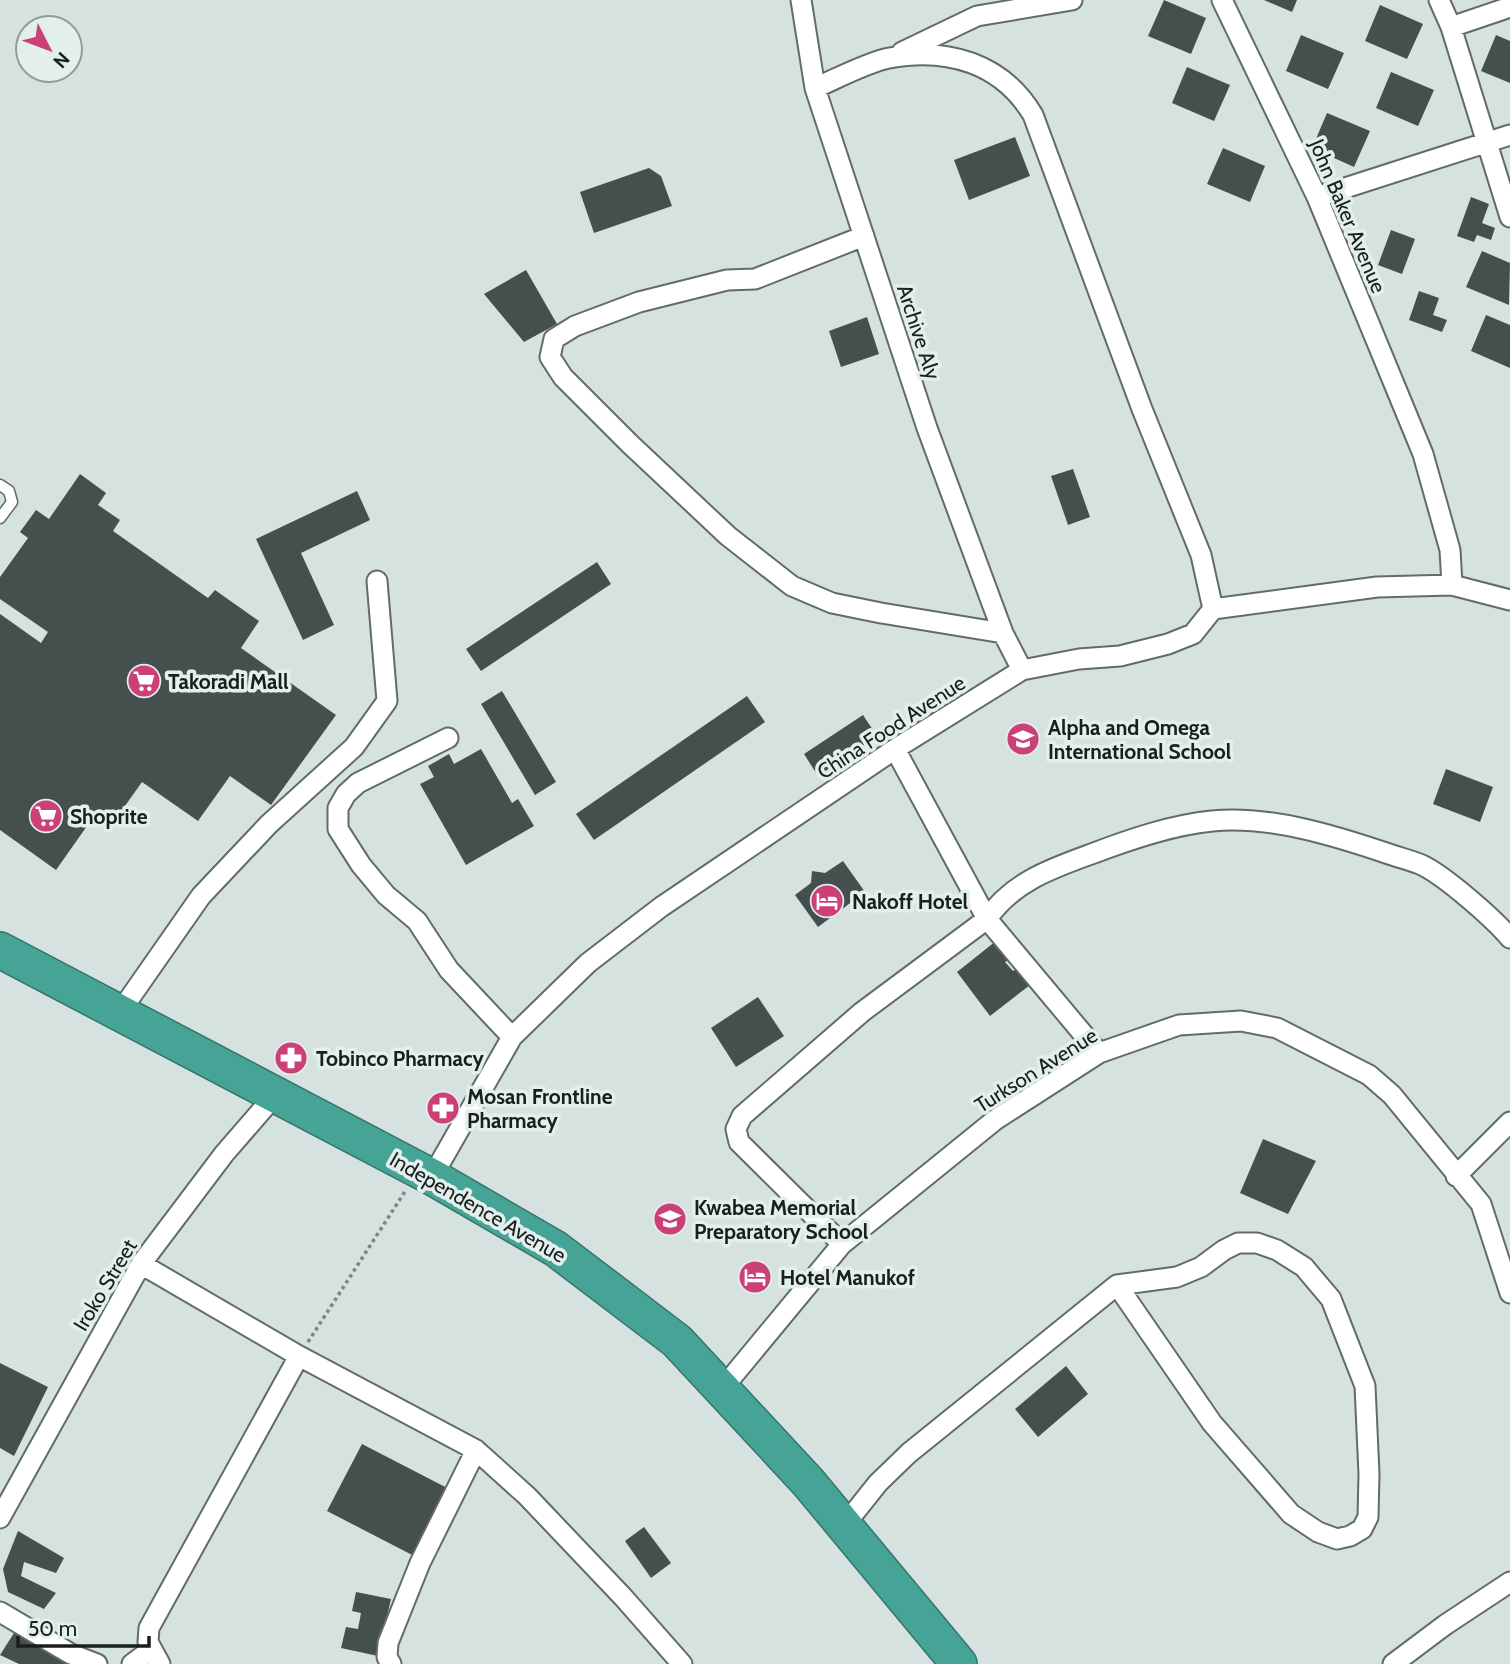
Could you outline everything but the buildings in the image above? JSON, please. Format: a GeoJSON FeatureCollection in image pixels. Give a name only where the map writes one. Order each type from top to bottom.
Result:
{"type":"FeatureCollection","features":[{"type":"Feature","properties":{"kind":"highway","name":"Independence Avenue"},"geometry":{"type":"LineString","coordinates":[[0,950],[426,1174],[555,1249],[677,1341],[808,1482],[959,1664]]}},
{"type":"Feature","properties":{"kind":"street","name":"Archive Aly"},"geometry":{"type":"LineString","coordinates":[[801,0],[815,88],[928,428],[1003,633],[1021,670]]}},
{"type":"Feature","properties":{"kind":"street"},"geometry":{"type":"LineString","coordinates":[[815,88],[888,58],[977,16],[1072,0]]}},
{"type":"Feature","properties":{"kind":"street","name":"John Baker Avenue"},"geometry":{"type":"LineString","coordinates":[[1222,0],[1317,197],[1423,454],[1450,550],[1452,584]]}},
{"type":"Feature","properties":{"kind":"street"},"geometry":{"type":"LineString","coordinates":[[1439,0],[1451,27],[1510,217]]}},
{"type":"Feature","properties":{"kind":"street"},"geometry":{"type":"LineString","coordinates":[[1451,27],[1510,8]]}},
{"type":"Feature","properties":{"kind":"street"},"geometry":{"type":"LineString","coordinates":[[888,58],[941,54],[976,63],[1009,84],[1022,97],[1033,115],[1142,409],[1201,555],[1213,609],[1377,587],[1452,584],[1510,600]]}},
{"type":"Feature","properties":{"kind":"street"},"geometry":{"type":"LineString","coordinates":[[1317,197],[1510,135]]}},
{"type":"Feature","properties":{"kind":"street"},"geometry":{"type":"LineString","coordinates":[[864,236],[755,279],[727,280],[639,302],[575,326],[554,339],[550,357],[563,377],[630,444],[728,536],[792,586],[832,603],[1003,633]]}},
{"type":"Feature","properties":{"kind":"street"},"geometry":{"type":"LineString","coordinates":[[120,1012],[201,896],[270,824],[354,747],[387,701],[376,581]]}},
{"type":"Feature","properties":{"kind":"street","name":"China Food Avenue"},"geometry":{"type":"LineString","coordinates":[[426,1174],[512,1037],[588,963],[651,915],[895,749],[1021,670],[1079,659],[1120,656],[1168,643],[1193,634],[1213,609]]}},
{"type":"Feature","properties":{"kind":"street"},"geometry":{"type":"LineString","coordinates":[[448,738],[358,783],[346,794],[338,808],[338,829],[361,865],[386,895],[417,920],[449,970],[512,1037]]}},
{"type":"Feature","properties":{"kind":"street"},"geometry":{"type":"LineString","coordinates":[[895,749],[987,919],[1099,1053]]}},
{"type":"Feature","properties":{"kind":"street"},"geometry":{"type":"LineString","coordinates":[[842,1244],[739,1142],[736,1129],[742,1116],[862,1012],[987,919],[999,902],[1014,888],[1059,866],[1130,840],[1212,821],[1273,822],[1367,847],[1425,867],[1465,897],[1510,938]]}},
{"type":"Feature","properties":{"kind":"street","name":"Turkson Avenue"},"geometry":{"type":"LineString","coordinates":[[722,1389],[842,1244],[995,1120],[1099,1053],[1179,1025],[1241,1021],[1277,1028],[1369,1075],[1392,1095],[1481,1204],[1510,1293]]}},
{"type":"Feature","properties":{"kind":"street","name":"Iroko Street"},"geometry":{"type":"LineString","coordinates":[[0,1518],[141,1264],[224,1154],[276,1094]]}},
{"type":"Feature","properties":{"kind":"street"},"geometry":{"type":"LineString","coordinates":[[1456,1175],[1510,1122]]}},
{"type":"Feature","properties":{"kind":"street"},"geometry":{"type":"LineString","coordinates":[[843,1527],[878,1483],[909,1453],[1117,1285],[1177,1277],[1238,1243],[1257,1243],[1277,1250],[1304,1267],[1331,1299],[1365,1385],[1369,1474],[1368,1517],[1362,1529],[1337,1539],[1318,1532],[1291,1514],[1212,1423],[1117,1285]]}},
{"type":"Feature","properties":{"kind":"street"},"geometry":{"type":"LineString","coordinates":[[141,1264],[299,1356],[476,1450],[537,1506],[624,1597],[682,1664]]}},
{"type":"Feature","properties":{"kind":"street"},"geometry":{"type":"LineString","coordinates":[[132,1664],[155,1657],[148,1642],[149,1628],[299,1356]]}},
{"type":"Feature","properties":{"kind":"street"},"geometry":{"type":"LineString","coordinates":[[391,1664],[387,1657],[388,1643],[420,1563],[476,1450]]}},
{"type":"Feature","properties":{"kind":"street"},"geometry":{"type":"LineString","coordinates":[[1393,1664],[1510,1581]]}},
{"type":"Feature","properties":{"kind":"street"},"geometry":{"type":"LineString","coordinates":[[0,1612],[71,1654],[97,1664]]}},
{"type":"Feature","properties":{"kind":"lane"},"geometry":{"type":"LineString","coordinates":[[0,485],[9,491],[12,502],[0,518]]}},
{"type":"Feature","properties":{"kind":"path"},"geometry":{"type":"LineString","coordinates":[[299,1356],[426,1174]]}},
{"type":"Feature","properties":{"kind":"place","name":"Takoradi Mall"},"geometry":{"type":"Point","coordinates":[144,681]}},
{"type":"Feature","properties":{"kind":"place","name":"Alpha and Omega International School"},"geometry":{"type":"Point","coordinates":[1023,739]}},
{"type":"Feature","properties":{"kind":"place","name":"Shoprite"},"geometry":{"type":"Point","coordinates":[46,816]}},
{"type":"Feature","properties":{"kind":"place","name":"Nakoff Hotel"},"geometry":{"type":"Point","coordinates":[827,901]}},
{"type":"Feature","properties":{"kind":"place","name":"Tobinco Pharmacy"},"geometry":{"type":"Point","coordinates":[291,1058]}},
{"type":"Feature","properties":{"kind":"place","name":"Mosan Frontline Pharmacy"},"geometry":{"type":"Point","coordinates":[443,1108]}},
{"type":"Feature","properties":{"kind":"place","name":"Kwabea Memorial Preparatory School"},"geometry":{"type":"Point","coordinates":[670,1219]}},
{"type":"Feature","properties":{"kind":"place","name":"Hotel Manukof"},"geometry":{"type":"Point","coordinates":[755,1277]}}]}
